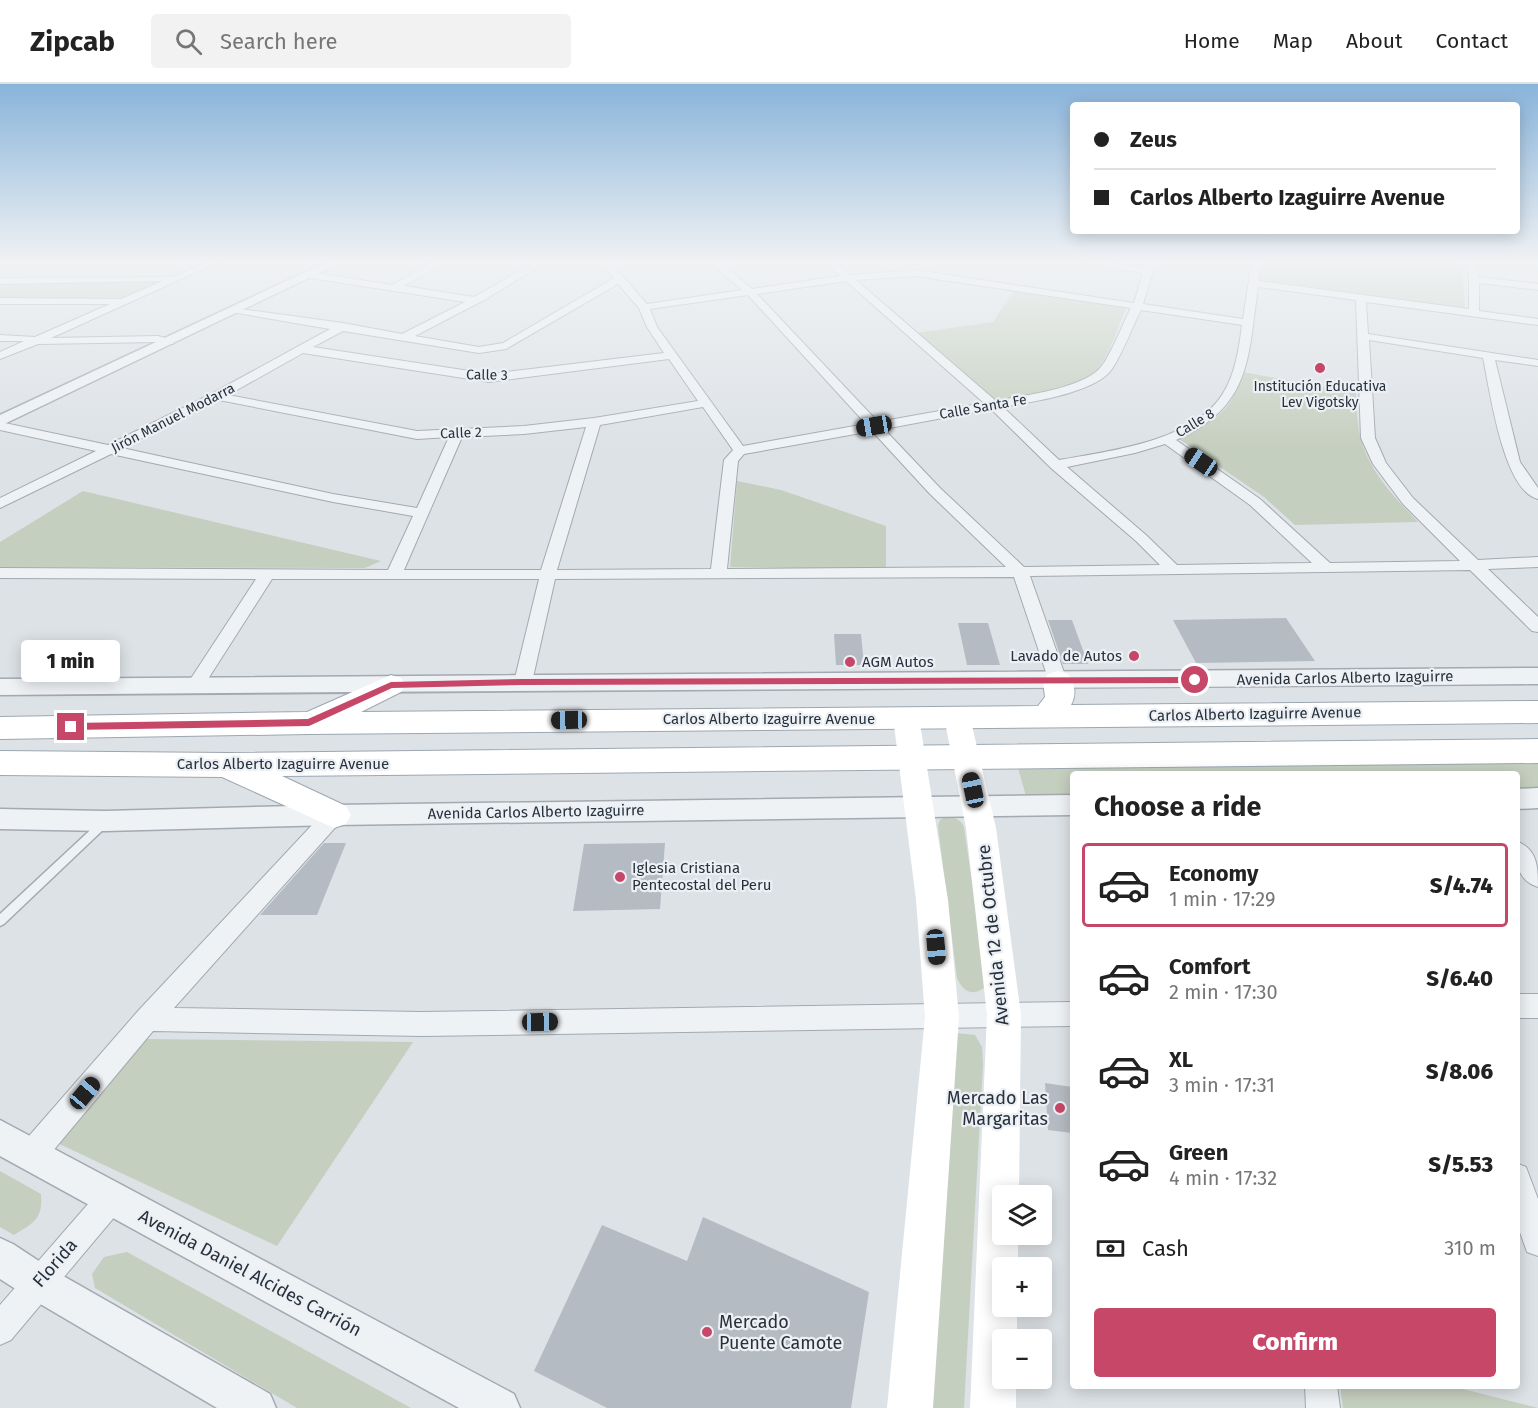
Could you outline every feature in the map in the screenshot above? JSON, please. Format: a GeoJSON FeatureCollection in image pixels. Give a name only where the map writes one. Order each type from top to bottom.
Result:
{"type":"FeatureCollection","features":[{"type":"Feature","properties":{"kind":"main road"},"geometry":{"type":"LineString","coordinates":[[1044,717],[1060,701],[1061,692],[1058,681]]}},
{"type":"Feature","properties":{"kind":"main road"},"geometry":{"type":"LineString","coordinates":[[309,723],[391,685]]}},
{"type":"Feature","properties":{"kind":"main road"},"geometry":{"type":"LineString","coordinates":[[1483,711],[1510,726],[1528,752]]}},
{"type":"Feature","properties":{"kind":"main road","name":"Carlos Alberto Izaguirre Avenue"},"geometry":{"type":"LineString","coordinates":[[0,728],[1538,711]]}},
{"type":"Feature","properties":{"kind":"main road"},"geometry":{"type":"LineString","coordinates":[[906,717],[932,900],[942,1017],[910,1408]]}},
{"type":"Feature","properties":{"kind":"main road","name":"Avenida 12 de Octubre"},"geometry":{"type":"LineString","coordinates":[[957,717],[976,806],[991,900],[1004,1015],[993,1408]]}},
{"type":"Feature","properties":{"kind":"main road","name":"Carlos Alberto Izaguirre Avenue"},"geometry":{"type":"LineString","coordinates":[[0,763],[227,765],[1528,752]]}},
{"type":"Feature","properties":{"kind":"main road"},"geometry":{"type":"LineString","coordinates":[[227,765],[334,815]]}},
{"type":"Feature","properties":{"kind":"street"},"geometry":{"type":"LineString","coordinates":[[0,356],[75,323]]}},
{"type":"Feature","properties":{"kind":"street"},"geometry":{"type":"LineString","coordinates":[[0,421],[198,323]]}},
{"type":"Feature","properties":{"kind":"street"},"geometry":{"type":"LineString","coordinates":[[0,413],[206,323]]}},
{"type":"Feature","properties":{"kind":"street"},"geometry":{"type":"LineString","coordinates":[[322,323],[479,350],[493,350],[506,346],[545,323]]}},
{"type":"Feature","properties":{"kind":"street"},"geometry":{"type":"LineString","coordinates":[[405,337],[431,323]]}},
{"type":"Feature","properties":{"kind":"street"},"geometry":{"type":"LineString","coordinates":[[650,323],[740,451],[731,460],[719,573]]}},
{"type":"Feature","properties":{"kind":"street"},"geometry":{"type":"LineString","coordinates":[[778,323],[934,491],[1021,573],[1058,681]]}},
{"type":"Feature","properties":{"kind":"street"},"geometry":{"type":"LineString","coordinates":[[898,323],[994,405],[1056,465],[1141,538],[1172,569]]}},
{"type":"Feature","properties":{"kind":"street","name":"Calle Santa Fe"},"geometry":{"type":"LineString","coordinates":[[740,451],[1058,392],[1094,378],[1106,369],[1129,323]]}},
{"type":"Feature","properties":{"kind":"street","name":"Calle 8"},"geometry":{"type":"LineString","coordinates":[[1056,465],[1128,450],[1167,439],[1198,424],[1223,405],[1238,375],[1249,323]]}},
{"type":"Feature","properties":{"kind":"street"},"geometry":{"type":"LineString","coordinates":[[1362,323],[1368,438],[1380,464],[1408,501],[1538,627]]}},
{"type":"Feature","properties":{"kind":"street","name":"Jirón Manuel Modarra"},"geometry":{"type":"LineString","coordinates":[[0,504],[217,396],[343,326]]}},
{"type":"Feature","properties":{"kind":"street"},"geometry":{"type":"LineString","coordinates":[[1363,336],[1538,363]]}},
{"type":"Feature","properties":{"kind":"street"},"geometry":{"type":"LineString","coordinates":[[0,338],[164,340]]}},
{"type":"Feature","properties":{"kind":"street","name":"Calle 3"},"geometry":{"type":"LineString","coordinates":[[302,349],[489,378],[672,355]]}},
{"type":"Feature","properties":{"kind":"street"},"geometry":{"type":"LineString","coordinates":[[1488,355],[1513,462],[1529,488],[1538,495]]}},
{"type":"Feature","properties":{"kind":"street","name":"Calle 2"},"geometry":{"type":"LineString","coordinates":[[217,396],[417,435],[457,434],[594,422],[706,403]]}},
{"type":"Feature","properties":{"kind":"street"},"geometry":{"type":"LineString","coordinates":[[523,682],[548,574],[594,422]]}},
{"type":"Feature","properties":{"kind":"street"},"geometry":{"type":"LineString","coordinates":[[0,426],[333,498],[423,513]]}},
{"type":"Feature","properties":{"kind":"street"},"geometry":{"type":"LineString","coordinates":[[394,575],[457,434]]}},
{"type":"Feature","properties":{"kind":"street"},"geometry":{"type":"LineString","coordinates":[[1167,439],[1255,502],[1326,568]]}},
{"type":"Feature","properties":{"kind":"street"},"geometry":{"type":"LineString","coordinates":[[0,573],[394,575],[1021,573],[1538,562]]}},
{"type":"Feature","properties":{"kind":"street"},"geometry":{"type":"LineString","coordinates":[[195,686],[267,575]]}},
{"type":"Feature","properties":{"kind":"street","name":"Avenida Carlos Alberto Izaguirre"},"geometry":{"type":"LineString","coordinates":[[0,687],[1538,676]]}},
{"type":"Feature","properties":{"kind":"street"},"geometry":{"type":"LineString","coordinates":[[1520,799],[1538,798]]}},
{"type":"Feature","properties":{"kind":"street","name":"Avenida Carlos Alberto Izaguirre"},"geometry":{"type":"LineString","coordinates":[[0,819],[105,821],[334,815],[1070,805]]}},
{"type":"Feature","properties":{"kind":"street"},"geometry":{"type":"LineString","coordinates":[[32,1154],[147,1019],[334,815]]}},
{"type":"Feature","properties":{"kind":"street"},"geometry":{"type":"LineString","coordinates":[[1520,855],[1538,878]]}},
{"type":"Feature","properties":{"kind":"street"},"geometry":{"type":"LineString","coordinates":[[1520,1006],[1538,1006]]}},
{"type":"Feature","properties":{"kind":"street"},"geometry":{"type":"LineString","coordinates":[[147,1019],[422,1024],[1070,1014]]}},
{"type":"Feature","properties":{"kind":"street","name":"Avenida Daniel Alcides Carrión"},"geometry":{"type":"LineString","coordinates":[[0,1137],[500,1408]]}},
{"type":"Feature","properties":{"kind":"street"},"geometry":{"type":"LineString","coordinates":[[1520,1189],[1538,1241]]}},
{"type":"Feature","properties":{"kind":"street","name":"Florida"},"geometry":{"type":"LineString","coordinates":[[0,1329],[112,1198]]}},
{"type":"Feature","properties":{"kind":"street"},"geometry":{"type":"LineString","coordinates":[[0,1257],[38,1282],[256,1408]]}},
{"type":"Feature","properties":{"kind":"street"},"geometry":{"type":"LineString","coordinates":[[1321,1389],[1323,1408]]}},
{"type":"Feature","properties":{"kind":"lane"},"geometry":{"type":"LineString","coordinates":[[0,921],[105,821]]}},
{"type":"Feature","properties":{"kind":"green space"},"geometry":{"type":"Polygon","coordinates":[[[987,323],[1120,323],[1100,366],[1080,381],[1036,394],[995,401],[916,333],[987,323]]]}},
{"type":"Feature","properties":{"kind":"green space"},"geometry":{"type":"Polygon","coordinates":[[[1243,372],[1356,393],[1360,436],[1369,460],[1391,493],[1418,522],[1295,525],[1264,497],[1179,439],[1212,421],[1220,414],[1233,397],[1243,372]]]}},
{"type":"Feature","properties":{"kind":"green space"},"geometry":{"type":"Polygon","coordinates":[[[737,481],[781,490],[886,526],[886,569],[730,567],[737,481]]]}},
{"type":"Feature","properties":{"kind":"green space"},"geometry":{"type":"Polygon","coordinates":[[[83,491],[381,561],[365,568],[0,567],[0,542],[83,491]]]}},
{"type":"Feature","properties":{"kind":"green space"},"geometry":{"type":"Polygon","coordinates":[[[1538,760],[1538,789],[1520,790],[1520,771],[1070,771],[1070,795],[1026,796],[1018,768],[1538,760]]]}},
{"type":"Feature","properties":{"kind":"green space"},"geometry":{"type":"Polygon","coordinates":[[[945,817],[956,819],[964,827],[986,979],[985,987],[976,992],[965,990],[957,978],[938,826],[940,820],[945,817]]]}},
{"type":"Feature","properties":{"kind":"green space"},"geometry":{"type":"Polygon","coordinates":[[[957,1033],[975,1035],[982,1047],[983,1065],[964,1408],[932,1408],[957,1033]]]}},
{"type":"Feature","properties":{"kind":"green space"},"geometry":{"type":"Polygon","coordinates":[[[147,1039],[413,1042],[277,1246],[55,1142],[147,1039]]]}},
{"type":"Feature","properties":{"kind":"green space"},"geometry":{"type":"Polygon","coordinates":[[[0,1171],[41,1194],[39,1215],[27,1227],[14,1235],[0,1227],[0,1171]]]}},
{"type":"Feature","properties":{"kind":"green space"},"geometry":{"type":"Polygon","coordinates":[[[127,1252],[411,1408],[297,1408],[95,1288],[92,1274],[104,1257],[127,1252]]]}},
{"type":"Feature","properties":{"kind":"green space"},"geometry":{"type":"Polygon","coordinates":[[[1340,1389],[1463,1389],[1538,1408],[1343,1408],[1340,1389]]]}},
{"type":"Feature","properties":{"kind":"building"},"geometry":{"type":"Polygon","coordinates":[[[1286,618],[1315,661],[1196,663],[1173,620],[1286,618]]]}},
{"type":"Feature","properties":{"kind":"building"},"geometry":{"type":"Polygon","coordinates":[[[1048,620],[1072,620],[1088,664],[1063,664],[1048,620]]]}},
{"type":"Feature","properties":{"kind":"building"},"geometry":{"type":"Polygon","coordinates":[[[958,623],[988,623],[1000,665],[967,665],[958,623]]]}},
{"type":"Feature","properties":{"kind":"building"},"geometry":{"type":"Polygon","coordinates":[[[834,634],[861,634],[864,665],[836,665],[834,634]]]}},
{"type":"Feature","properties":{"kind":"building"},"geometry":{"type":"Polygon","coordinates":[[[324,843],[346,843],[317,915],[260,915],[324,843]]]}},
{"type":"Feature","properties":{"kind":"building","name":"Iglesia Cristiana Pentecostal del Peru"},"geometry":{"type":"Polygon","coordinates":[[[665,843],[660,909],[573,911],[584,844],[665,843]]]}},
{"type":"Feature","properties":{"kind":"building","name":"Mercado Las Margaritas"},"geometry":{"type":"Polygon","coordinates":[[[1045,1083],[1070,1087],[1070,1133],[1048,1130],[1045,1083]]]}},
{"type":"Feature","properties":{"kind":"building","name":"Mercado Puente Camote"},"geometry":{"type":"Polygon","coordinates":[[[703,1217],[869,1292],[851,1408],[607,1408],[534,1371],[602,1225],[687,1261],[703,1217]]]}},
{"type":"Feature","properties":{"kind":"place","name":"Institución Educativa Lev Vigotsky"},"geometry":{"type":"Point","coordinates":[1320,368]}},
{"type":"Feature","properties":{"kind":"place","name":"Lavado de Autos"},"geometry":{"type":"Point","coordinates":[1134,656]}},
{"type":"Feature","properties":{"kind":"place","name":"AGM Autos"},"geometry":{"type":"Point","coordinates":[850,662]}},
{"type":"Feature","properties":{"kind":"place","name":"Iglesia Cristiana Pentecostal del Peru"},"geometry":{"type":"Point","coordinates":[620,877]}},
{"type":"Feature","properties":{"kind":"place","name":"Mercado Las Margaritas"},"geometry":{"type":"Point","coordinates":[1060,1108]}},
{"type":"Feature","properties":{"kind":"place","name":"Mercado Puente Camote"},"geometry":{"type":"Point","coordinates":[707,1332]}},
{"type":"Feature","properties":{"kind":"route"},"geometry":{"type":"LineString","coordinates":[[71,727],[309,723],[391,685],[523,682],[1195,680]]}}]}
